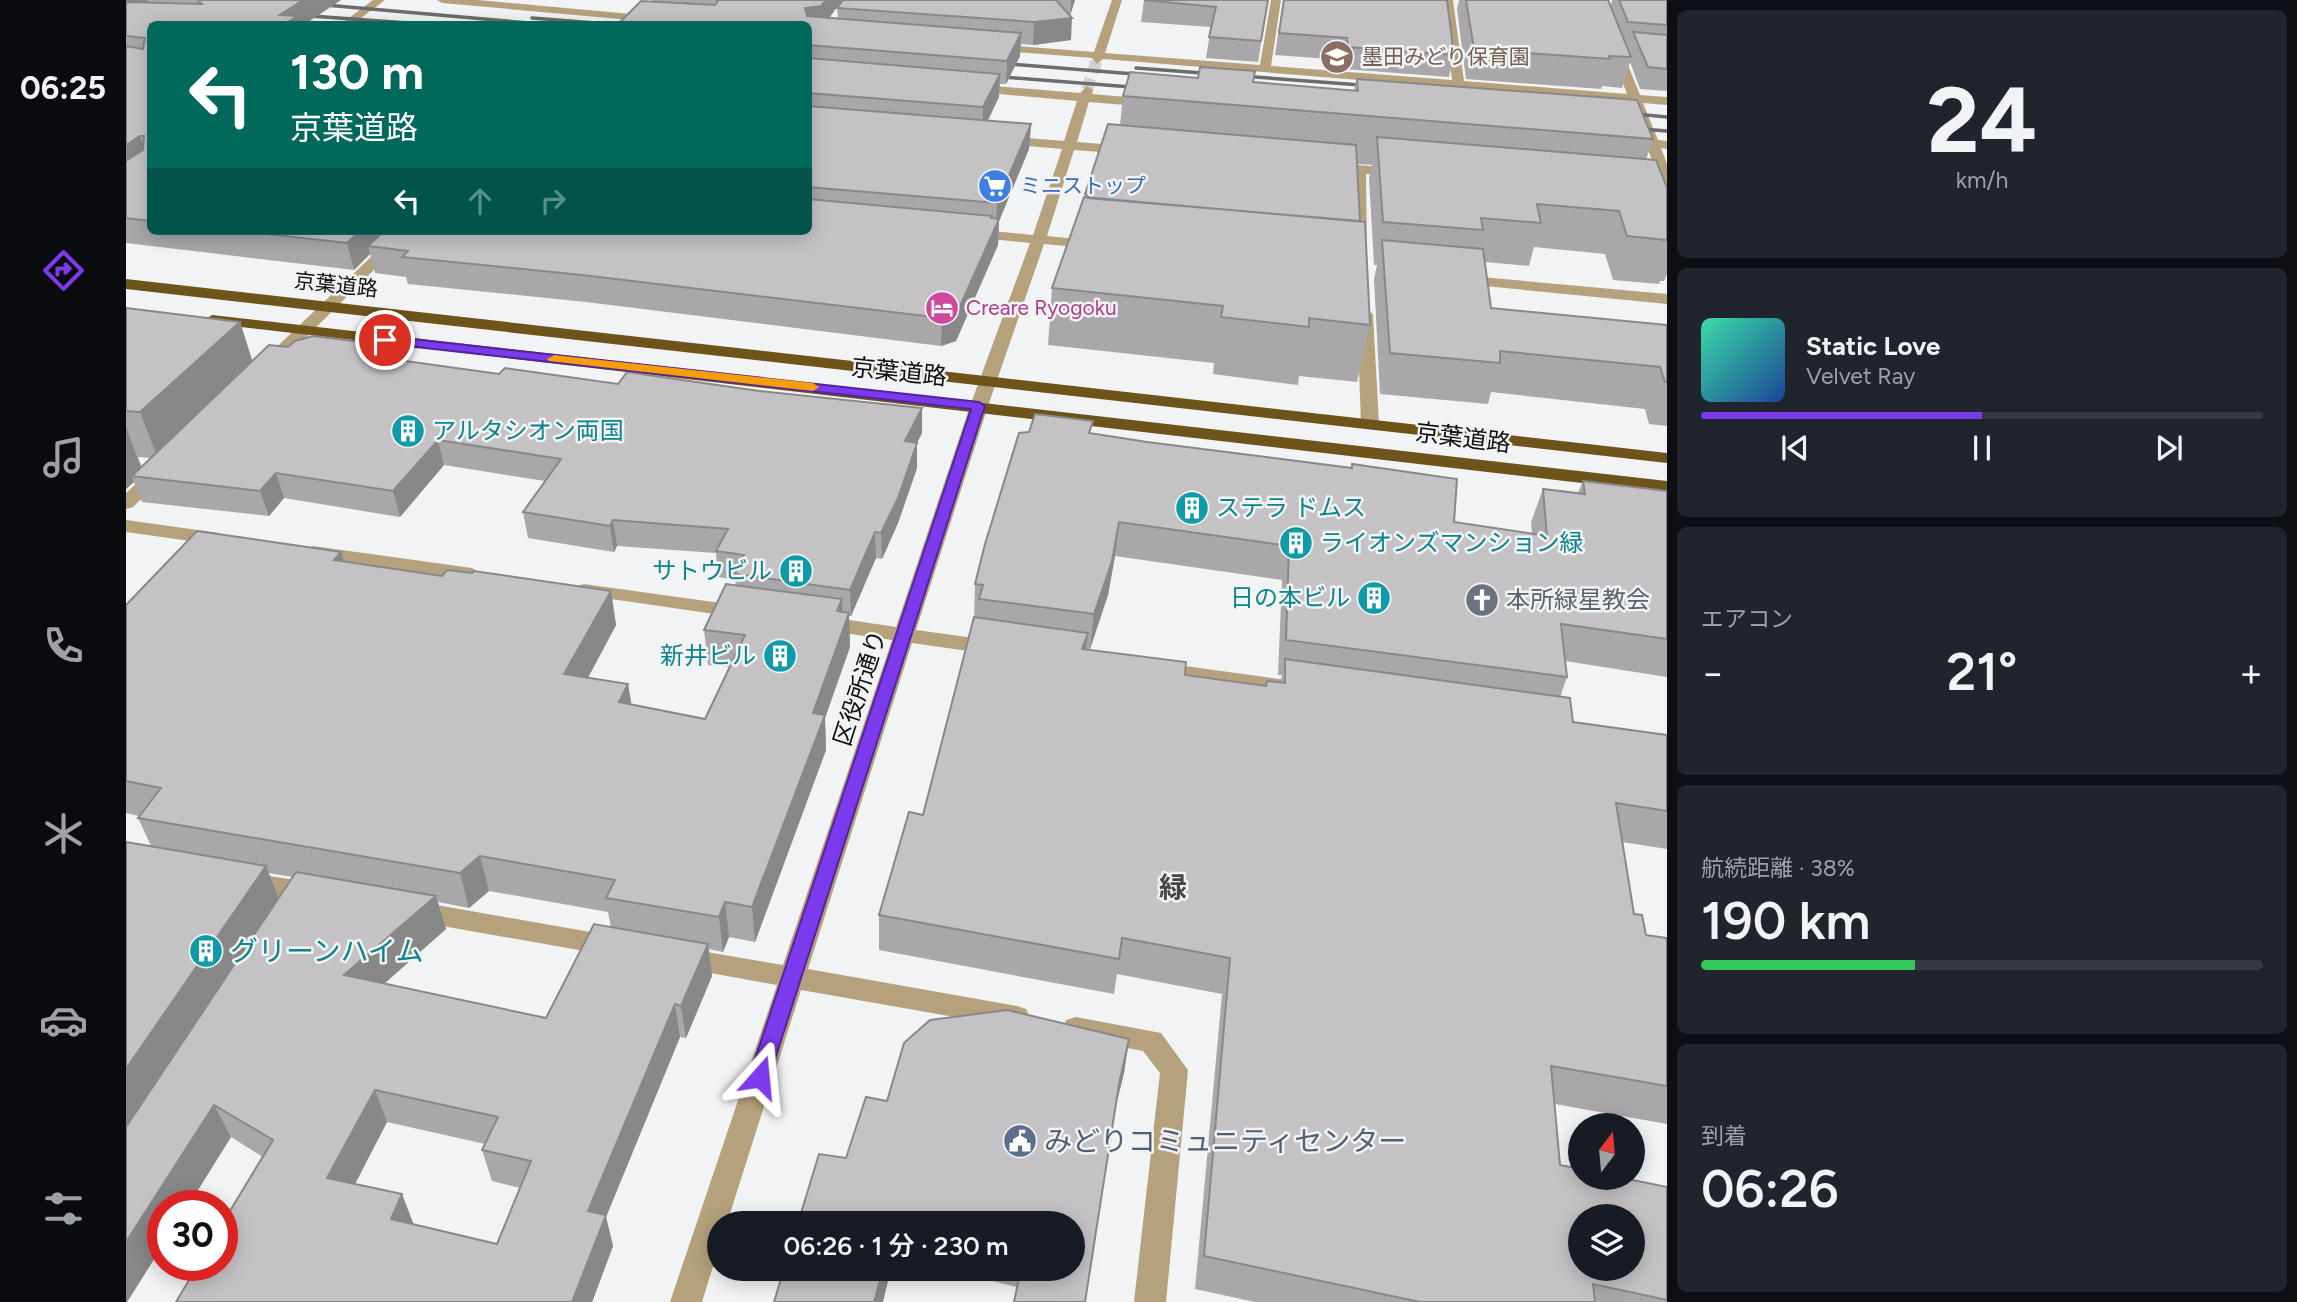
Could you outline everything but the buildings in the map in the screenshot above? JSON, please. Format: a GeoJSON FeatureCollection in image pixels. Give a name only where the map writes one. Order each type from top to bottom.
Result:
{"type":"FeatureCollection","features":[{"type":"Feature","properties":{"kind":"highway","name":"京葉道路"},"geometry":{"type":"LineString","coordinates":[[126,284],[1667,458]]}},
{"type":"Feature","properties":{"kind":"highway","name":"京葉道路"},"geometry":{"type":"LineString","coordinates":[[191,318],[979,406],[1667,487]]}},
{"type":"Feature","properties":{"kind":"street"},"geometry":{"type":"LineString","coordinates":[[350,21],[380,0]]}},
{"type":"Feature","properties":{"kind":"street"},"geometry":{"type":"LineString","coordinates":[[442,0],[671,21]]}},
{"type":"Feature","properties":{"kind":"street"},"geometry":{"type":"LineString","coordinates":[[1098,58],[1117,0]]}},
{"type":"Feature","properties":{"kind":"street"},"geometry":{"type":"LineString","coordinates":[[1265,69],[1276,0]]}},
{"type":"Feature","properties":{"kind":"street"},"geometry":{"type":"LineString","coordinates":[[1448,0],[1458,84]]}},
{"type":"Feature","properties":{"kind":"street"},"geometry":{"type":"LineString","coordinates":[[1597,0],[1636,98],[1660,144],[1667,181]]}},
{"type":"Feature","properties":{"kind":"street"},"geometry":{"type":"LineString","coordinates":[[617,21],[633,6]]}},
{"type":"Feature","properties":{"kind":"street"},"geometry":{"type":"LineString","coordinates":[[978,46],[1098,58],[1667,101]]}},
{"type":"Feature","properties":{"kind":"street"},"geometry":{"type":"LineString","coordinates":[[959,87],[1086,94],[1169,104]]}},
{"type":"Feature","properties":{"kind":"street","name":"区役所通り"},"geometry":{"type":"LineString","coordinates":[[686,1302],[979,406],[1086,94]]}},
{"type":"Feature","properties":{"kind":"street"},"geometry":{"type":"LineString","coordinates":[[983,139],[1148,151]]}},
{"type":"Feature","properties":{"kind":"street"},"geometry":{"type":"LineString","coordinates":[[1612,140],[1660,144]]}},
{"type":"Feature","properties":{"kind":"street"},"geometry":{"type":"LineString","coordinates":[[1320,166],[1413,174]]}},
{"type":"Feature","properties":{"kind":"street"},"geometry":{"type":"LineString","coordinates":[[1359,169],[1363,270]]}},
{"type":"Feature","properties":{"kind":"street"},"geometry":{"type":"LineString","coordinates":[[958,232],[1105,246]]}},
{"type":"Feature","properties":{"kind":"street"},"geometry":{"type":"LineString","coordinates":[[259,374],[402,235]]}},
{"type":"Feature","properties":{"kind":"street"},"geometry":{"type":"LineString","coordinates":[[1447,278],[1667,299]]}},
{"type":"Feature","properties":{"kind":"street"},"geometry":{"type":"LineString","coordinates":[[1364,296],[1370,424]]}},
{"type":"Feature","properties":{"kind":"street"},"geometry":{"type":"LineString","coordinates":[[126,503],[173,458]]}},
{"type":"Feature","properties":{"kind":"street"},"geometry":{"type":"LineString","coordinates":[[126,526],[235,541]]}},
{"type":"Feature","properties":{"kind":"street"},"geometry":{"type":"LineString","coordinates":[[290,549],[495,578]]}},
{"type":"Feature","properties":{"kind":"street"},"geometry":{"type":"LineString","coordinates":[[563,587],[768,616]]}},
{"type":"Feature","properties":{"kind":"street"},"geometry":{"type":"LineString","coordinates":[[809,621],[1012,650]]}},
{"type":"Feature","properties":{"kind":"street"},"geometry":{"type":"LineString","coordinates":[[1135,666],[1312,690]]}},
{"type":"Feature","properties":{"kind":"street"},"geometry":{"type":"LineString","coordinates":[[220,877],[341,898]]}},
{"type":"Feature","properties":{"kind":"street"},"geometry":{"type":"LineString","coordinates":[[395,907],[636,950]]}},
{"type":"Feature","properties":{"kind":"street"},"geometry":{"type":"LineString","coordinates":[[663,954],[1151,1041],[1174,1070],[1150,1302]]}},
{"type":"Feature","properties":{"kind":"tunnel"},"geometry":{"type":"LineString","coordinates":[[1087,90],[1097,60]]}},
{"type":"Feature","properties":{"kind":"railway"},"geometry":{"type":"LineString","coordinates":[[314,4],[506,21]]}},
{"type":"Feature","properties":{"kind":"railway"},"geometry":{"type":"LineString","coordinates":[[297,15],[380,21]]}},
{"type":"Feature","properties":{"kind":"railway"},"geometry":{"type":"LineString","coordinates":[[532,18],[570,21]]}},
{"type":"Feature","properties":{"kind":"railway"},"geometry":{"type":"LineString","coordinates":[[997,63],[1147,75]]}},
{"type":"Feature","properties":{"kind":"railway"},"geometry":{"type":"LineString","coordinates":[[1136,68],[1374,86]]}},
{"type":"Feature","properties":{"kind":"railway"},"geometry":{"type":"LineString","coordinates":[[990,76],[1144,88]]}},
{"type":"Feature","properties":{"kind":"railway"},"geometry":{"type":"LineString","coordinates":[[1625,113],[1667,117]]}},
{"type":"Feature","properties":{"kind":"railway"},"geometry":{"type":"LineString","coordinates":[[1629,128],[1667,131]]}},
{"type":"Feature","properties":{"kind":"slow traffic"},"geometry":{"type":"LineString","coordinates":[[554,359],[813,387]]}},
{"type":"Feature","properties":{"kind":"place","name":"墨田みどり保育園"},"geometry":{"type":"Point","coordinates":[1337,57]}},
{"type":"Feature","properties":{"kind":"place","name":"ミニストップ"},"geometry":{"type":"Point","coordinates":[995,186]}},
{"type":"Feature","properties":{"kind":"place","name":"Creare Ryogoku"},"geometry":{"type":"Point","coordinates":[942,308]}},
{"type":"Feature","properties":{"kind":"place","name":"アルタシオン両国"},"geometry":{"type":"Point","coordinates":[408,431]}},
{"type":"Feature","properties":{"kind":"place","name":"ステラ ドムス"},"geometry":{"type":"Point","coordinates":[1192,508]}},
{"type":"Feature","properties":{"kind":"place","name":"ライオンズマンション緑"},"geometry":{"type":"Point","coordinates":[1296,543]}},
{"type":"Feature","properties":{"kind":"place","name":"サトウビル"},"geometry":{"type":"Point","coordinates":[796,571]}},
{"type":"Feature","properties":{"kind":"place","name":"日の本ビル"},"geometry":{"type":"Point","coordinates":[1374,598]}},
{"type":"Feature","properties":{"kind":"place","name":"本所緑星教会"},"geometry":{"type":"Point","coordinates":[1482,600]}},
{"type":"Feature","properties":{"kind":"place","name":"新井ビル"},"geometry":{"type":"Point","coordinates":[780,656]}},
{"type":"Feature","properties":{"kind":"place","name":"グリーンハイム"},"geometry":{"type":"Point","coordinates":[206,951]}},
{"type":"Feature","properties":{"kind":"place","name":"みどりコミュニティセンター"},"geometry":{"type":"Point","coordinates":[1020,1141]}},
{"type":"Feature","properties":{"kind":"district","name":"緑"},"geometry":{"type":"Point","coordinates":[1173,887]}},
{"type":"Feature","properties":{"kind":"route"},"geometry":{"type":"LineString","coordinates":[[385,340],[979,406],[760,1077]]}}]}
